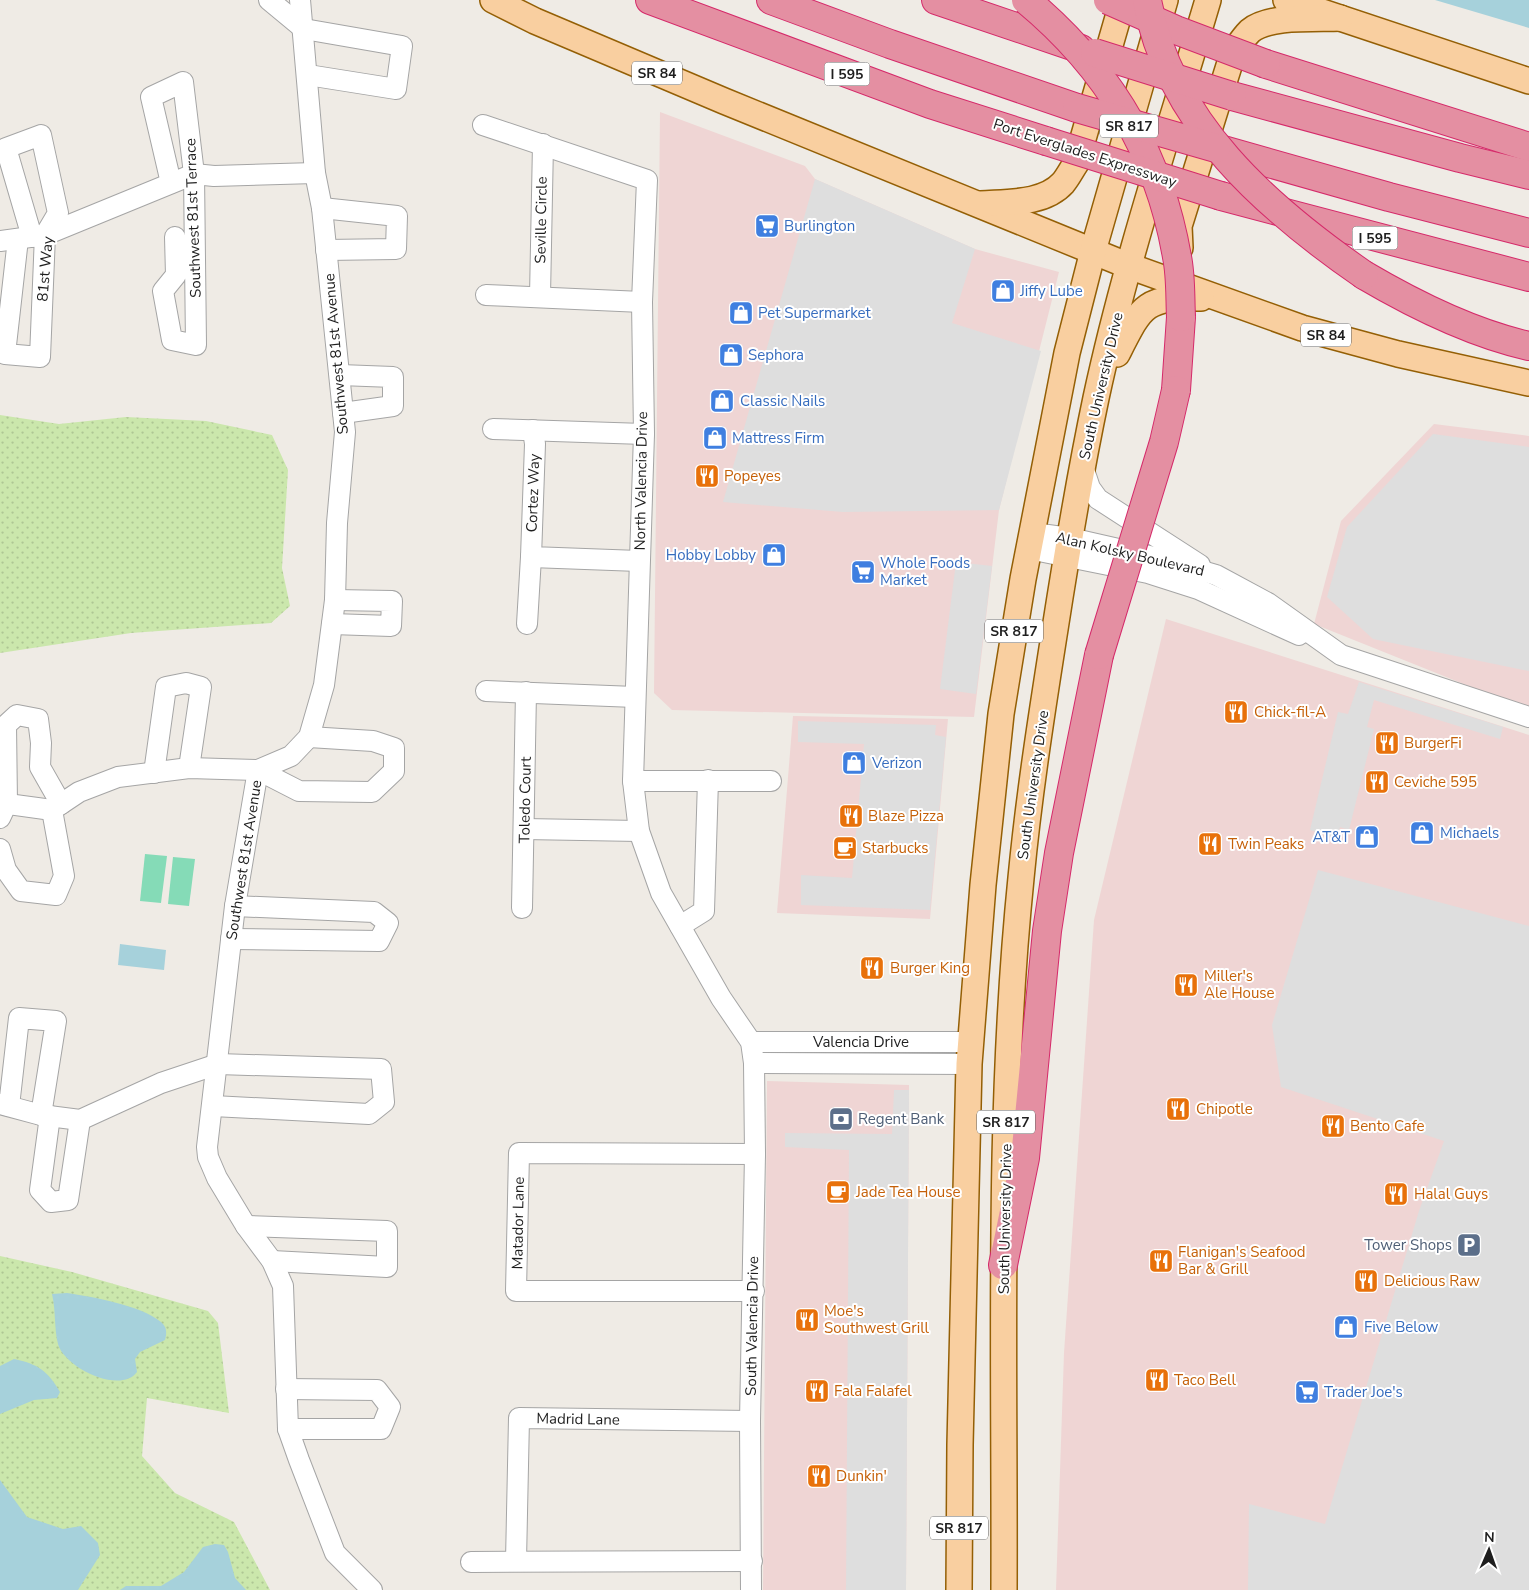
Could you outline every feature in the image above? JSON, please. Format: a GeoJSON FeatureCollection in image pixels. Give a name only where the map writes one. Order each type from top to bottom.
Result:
{"type":"FeatureCollection","features":[{"type":"Feature","properties":{"kind":"highway","name":"Port Everglades Expressway"},"geometry":{"type":"LineString","coordinates":[[650,0],[930,104],[1046,141],[1221,196],[1529,277]]}},
{"type":"Feature","properties":{"kind":"highway"},"geometry":{"type":"LineString","coordinates":[[771,0],[890,44],[1077,108],[1389,198],[1529,233]]}},
{"type":"Feature","properties":{"kind":"highway"},"geometry":{"type":"LineString","coordinates":[[936,0],[1232,96],[1529,175]]}},
{"type":"Feature","properties":{"kind":"highway"},"geometry":{"type":"LineString","coordinates":[[1003,1265],[1025,1158],[1047,931],[1058,853],[1099,656],[1164,442],[1176,390],[1181,317],[1177,258],[1167,213],[1153,170],[1132,127],[1108,85],[1072,42],[1026,0]]}},
{"type":"Feature","properties":{"kind":"highway"},"geometry":{"type":"LineString","coordinates":[[1108,0],[1176,30],[1266,64],[1529,147]]}},
{"type":"Feature","properties":{"kind":"highway"},"geometry":{"type":"LineString","coordinates":[[1147,0],[1151,22],[1166,62],[1193,115],[1223,156],[1264,199],[1305,233],[1364,275],[1402,298],[1511,342],[1529,346]]}},
{"type":"Feature","properties":{"kind":"main road","name":"SR 84"},"geometry":{"type":"LineString","coordinates":[[492,0],[535,21],[715,98],[1129,266],[1302,328],[1398,354],[1529,383]]}},
{"type":"Feature","properties":{"kind":"main road"},"geometry":{"type":"LineString","coordinates":[[976,205],[1032,199],[1052,192],[1063,183],[1076,163],[1123,0]]}},
{"type":"Feature","properties":{"kind":"main road","name":"SR 817"},"geometry":{"type":"LineString","coordinates":[[959,1590],[960,1445],[970,1053],[995,763],[1010,659],[1061,379],[1093,251],[1165,0]]}},
{"type":"Feature","properties":{"kind":"main road","name":"South University Drive"},"geometry":{"type":"LineString","coordinates":[[1004,1590],[1003,1265],[1008,1058],[1020,880],[1041,720],[1068,548],[1096,396],[1129,266],[1208,0]]}},
{"type":"Feature","properties":{"kind":"main road"},"geometry":{"type":"LineString","coordinates":[[1286,0],[1529,81]]}},
{"type":"Feature","properties":{"kind":"main road"},"geometry":{"type":"LineString","coordinates":[[1216,298],[1191,272],[1183,258],[1179,244],[1179,226],[1233,53],[1252,30],[1265,23],[1281,20],[1340,18]]}},
{"type":"Feature","properties":{"kind":"main road"},"geometry":{"type":"LineString","coordinates":[[1096,396],[1141,311],[1154,302],[1163,299],[1216,298]]}},
{"type":"Feature","properties":{"kind":"street"},"geometry":{"type":"LineString","coordinates":[[269,0],[304,29],[402,46],[396,89],[308,74]]}},
{"type":"Feature","properties":{"kind":"street","name":"Southwest 81st Avenue"},"geometry":{"type":"LineString","coordinates":[[300,0],[308,74],[315,173],[322,208],[345,432],[337,523],[335,600],[324,685],[309,737],[292,756],[258,770],[235,906],[208,1157],[217,1178],[246,1226],[272,1261],[283,1286],[288,1429],[335,1553],[372,1590]]}},
{"type":"Feature","properties":{"kind":"street","name":"Southwest 81st Avenue"},"geometry":{"type":"LineString","coordinates":[[304,29],[309,0]]}},
{"type":"Feature","properties":{"kind":"street","name":"Southwest 81st Terrace"},"geometry":{"type":"LineString","coordinates":[[171,183],[152,97],[183,82],[194,174],[196,345],[172,340],[163,292],[176,275],[175,237]]}},
{"type":"Feature","properties":{"kind":"street"},"geometry":{"type":"LineString","coordinates":[[483,125],[543,144]]}},
{"type":"Feature","properties":{"kind":"street","name":"North Valencia Drive"},"geometry":{"type":"LineString","coordinates":[[543,144],[646,180],[642,302],[644,434],[633,781],[639,831],[661,893],[721,998],[751,1042],[754,1062]]}},
{"type":"Feature","properties":{"kind":"street","name":"Seville Circle"},"geometry":{"type":"LineString","coordinates":[[540,296],[543,144]]}},
{"type":"Feature","properties":{"kind":"street"},"geometry":{"type":"LineString","coordinates":[[24,238],[194,174],[214,176],[315,173]]}},
{"type":"Feature","properties":{"kind":"street"},"geometry":{"type":"LineString","coordinates":[[322,208],[397,216],[396,249],[326,250]]}},
{"type":"Feature","properties":{"kind":"street","name":"81st Way"},"geometry":{"type":"LineString","coordinates":[[24,238],[40,356],[5,354],[24,238]]}},
{"type":"Feature","properties":{"kind":"street"},"geometry":{"type":"LineString","coordinates":[[486,295],[642,302]]}},
{"type":"Feature","properties":{"kind":"street"},"geometry":{"type":"LineString","coordinates":[[340,375],[392,377],[393,406],[343,412]]}},
{"type":"Feature","properties":{"kind":"street"},"geometry":{"type":"LineString","coordinates":[[493,429],[644,434]]}},
{"type":"Feature","properties":{"kind":"street","name":"Cortez Way"},"geometry":{"type":"LineString","coordinates":[[527,624],[535,444],[533,430]]}},
{"type":"Feature","properties":{"kind":"street"},"geometry":{"type":"LineString","coordinates":[[1083,467],[1090,488],[1098,499],[1216,575]]}},
{"type":"Feature","properties":{"kind":"street","name":"Alan Kolsky Boulevard"},"geometry":{"type":"LineString","coordinates":[[1031,541],[1068,548],[1158,558],[1216,575],[1268,603],[1327,647],[1341,655],[1529,717]]}},
{"type":"Feature","properties":{"kind":"street","name":"Alan Kolsky Boulevard"},"geometry":{"type":"LineString","coordinates":[[1068,548],[1198,589],[1264,621],[1327,647]]}},
{"type":"Feature","properties":{"kind":"street"},"geometry":{"type":"LineString","coordinates":[[531,558],[639,561]]}},
{"type":"Feature","properties":{"kind":"street"},"geometry":{"type":"LineString","coordinates":[[332,624],[392,626],[392,601],[335,600]]}},
{"type":"Feature","properties":{"kind":"street"},"geometry":{"type":"LineString","coordinates":[[154,772],[166,687],[186,683],[201,687],[189,768]]}},
{"type":"Feature","properties":{"kind":"street"},"geometry":{"type":"LineString","coordinates":[[486,690],[635,697]]}},
{"type":"Feature","properties":{"kind":"street","name":"Toledo Court"},"geometry":{"type":"LineString","coordinates":[[522,908],[526,692]]}},
{"type":"Feature","properties":{"kind":"street"},"geometry":{"type":"LineString","coordinates":[[0,849],[6,870],[21,891],[56,895],[64,876],[57,807],[40,768],[41,743],[38,719],[18,715],[6,725],[2,808],[57,807],[79,792],[118,778],[189,768],[258,770],[299,791],[372,792],[394,771],[394,748],[373,741],[309,737]]}},
{"type":"Feature","properties":{"kind":"street"},"geometry":{"type":"LineString","coordinates":[[633,781],[708,780],[771,782]]}},
{"type":"Feature","properties":{"kind":"street"},"geometry":{"type":"LineString","coordinates":[[680,926],[704,911],[708,780]]}},
{"type":"Feature","properties":{"kind":"street"},"geometry":{"type":"LineString","coordinates":[[524,829],[639,831]]}},
{"type":"Feature","properties":{"kind":"street"},"geometry":{"type":"LineString","coordinates":[[231,940],[379,941],[388,923],[374,912],[235,906]]}},
{"type":"Feature","properties":{"kind":"street"},"geometry":{"type":"LineString","coordinates":[[80,1120],[68,1200],[52,1202],[40,1190],[45,1115],[56,1021],[19,1018],[4,1105],[45,1115],[80,1120],[161,1083],[218,1064],[381,1069],[384,1102],[369,1114],[213,1106]]}},
{"type":"Feature","properties":{"kind":"street","name":"Valencia Drive"},"geometry":{"type":"LineString","coordinates":[[751,1042],[970,1053]]}},
{"type":"Feature","properties":{"kind":"street","name":"Valencia Drive"},"geometry":{"type":"LineString","coordinates":[[754,1062],[970,1053]]}},
{"type":"Feature","properties":{"kind":"street","name":"South Valencia Drive"},"geometry":{"type":"LineString","coordinates":[[751,1590],[750,1421],[754,1291],[754,1062]]}},
{"type":"Feature","properties":{"kind":"street","name":"Matador Lane"},"geometry":{"type":"LineString","coordinates":[[754,1291],[516,1292],[519,1152],[755,1154]]}},
{"type":"Feature","properties":{"kind":"street"},"geometry":{"type":"LineString","coordinates":[[246,1226],[387,1231],[387,1267],[272,1261]]}},
{"type":"Feature","properties":{"kind":"street"},"geometry":{"type":"LineString","coordinates":[[286,1389],[377,1390],[390,1407],[381,1429],[288,1429]]}},
{"type":"Feature","properties":{"kind":"street","name":"Madrid Lane"},"geometry":{"type":"LineString","coordinates":[[516,1561],[519,1418],[750,1421]]}},
{"type":"Feature","properties":{"kind":"street"},"geometry":{"type":"LineString","coordinates":[[471,1562],[752,1561]]}},
{"type":"Feature","properties":{"kind":"shaded area"},"geometry":{"type":"Polygon","coordinates":[[[660,112],[805,166],[815,179],[975,249],[1059,272],[999,510],[974,717],[672,710],[654,693],[660,112]]]}},
{"type":"Feature","properties":{"kind":"shaded area"},"geometry":{"type":"Polygon","coordinates":[[[815,179],[975,249],[952,323],[1041,351],[999,510],[843,512],[723,502],[815,179]]]}},
{"type":"Feature","properties":{"kind":"shaded area"},"geometry":{"type":"Polygon","coordinates":[[[1434,424],[1529,436],[1529,708],[1501,699],[1314,624],[1341,521],[1434,424]]]}},
{"type":"Feature","properties":{"kind":"shaded area"},"geometry":{"type":"Polygon","coordinates":[[[1433,434],[1529,447],[1529,671],[1373,639],[1327,597],[1347,527],[1433,434]]]}},
{"type":"Feature","properties":{"kind":"shaded area"},"geometry":{"type":"Polygon","coordinates":[[[956,562],[992,566],[976,694],[940,689],[956,562]]]}},
{"type":"Feature","properties":{"kind":"shaded area","name":"Tower Shops"},"geometry":{"type":"Polygon","coordinates":[[[1166,619],[1529,735],[1529,1590],[1056,1590],[1064,1353],[1094,920],[1166,619]]]}},
{"type":"Feature","properties":{"kind":"shaded area"},"geometry":{"type":"Polygon","coordinates":[[[1359,682],[1503,727],[1500,739],[1374,700],[1367,727],[1374,729],[1349,830],[1340,827],[1337,838],[1310,830],[1338,712],[1348,714],[1359,682]]]}},
{"type":"Feature","properties":{"kind":"shaded area"},"geometry":{"type":"Polygon","coordinates":[[[793,716],[948,719],[930,919],[777,913],[793,716]]]}},
{"type":"Feature","properties":{"kind":"shaded area"},"geometry":{"type":"Polygon","coordinates":[[[798,721],[936,725],[935,735],[946,737],[930,910],[801,905],[801,875],[852,878],[864,744],[798,742],[798,721]]]}},
{"type":"Feature","properties":{"kind":"shaded area","name":"Tower Shops"},"geometry":{"type":"Polygon","coordinates":[[[1318,870],[1529,926],[1529,1590],[1248,1590],[1249,1504],[1325,1524],[1419,1211],[1444,1141],[1281,1087],[1272,1025],[1318,870]]]}},
{"type":"Feature","properties":{"kind":"shaded area"},"geometry":{"type":"Polygon","coordinates":[[[767,1081],[909,1085],[906,1590],[763,1590],[767,1081]]]}},
{"type":"Feature","properties":{"kind":"shaded area"},"geometry":{"type":"Polygon","coordinates":[[[894,1090],[909,1090],[906,1590],[846,1590],[849,1150],[785,1147],[785,1133],[892,1134],[894,1090]]]}},
{"type":"Feature","properties":{"kind":"green space"},"geometry":{"type":"Polygon","coordinates":[[[0,415],[59,424],[126,417],[206,421],[272,435],[288,470],[282,568],[290,606],[271,623],[131,633],[0,653],[0,415]]]}},
{"type":"Feature","properties":{"kind":"green space"},"geometry":{"type":"Polygon","coordinates":[[[145,854],[167,856],[161,903],[140,901],[145,854]]]}},
{"type":"Feature","properties":{"kind":"green space"},"geometry":{"type":"Polygon","coordinates":[[[173,857],[195,859],[189,906],[168,904],[173,857]]]}},
{"type":"Feature","properties":{"kind":"green space"},"geometry":{"type":"Polygon","coordinates":[[[0,1256],[72,1272],[208,1311],[218,1323],[229,1413],[147,1398],[142,1456],[175,1493],[234,1522],[270,1590],[0,1590],[0,1256]]]}},
{"type":"Feature","properties":{"kind":"water"},"geometry":{"type":"Polygon","coordinates":[[[1435,0],[1529,0],[1529,28],[1435,0]]]}},
{"type":"Feature","properties":{"kind":"water"},"geometry":{"type":"Polygon","coordinates":[[[120,944],[166,950],[164,970],[118,965],[120,944]]]}},
{"type":"Feature","properties":{"kind":"water"},"geometry":{"type":"Polygon","coordinates":[[[67,1293],[129,1306],[152,1316],[164,1326],[165,1340],[140,1352],[135,1359],[137,1372],[129,1378],[118,1381],[93,1375],[70,1361],[62,1353],[58,1344],[52,1294],[67,1293]]]}},
{"type":"Feature","properties":{"kind":"water"},"geometry":{"type":"Polygon","coordinates":[[[14,1359],[30,1363],[46,1374],[60,1392],[57,1398],[34,1400],[0,1414],[0,1366],[14,1359]]]}},
{"type":"Feature","properties":{"kind":"water"},"geometry":{"type":"Polygon","coordinates":[[[0,1480],[27,1517],[63,1529],[81,1526],[98,1543],[100,1555],[78,1590],[0,1590],[0,1480]]]}},
{"type":"Feature","properties":{"kind":"water"},"geometry":{"type":"Polygon","coordinates":[[[215,1544],[224,1545],[228,1552],[235,1578],[246,1590],[120,1590],[126,1586],[161,1586],[184,1572],[203,1547],[215,1544]]]}},
{"type":"Feature","properties":{"kind":"place","name":"Burlington"},"geometry":{"type":"Point","coordinates":[767,226]}},
{"type":"Feature","properties":{"kind":"place","name":"Jiffy Lube"},"geometry":{"type":"Point","coordinates":[1003,291]}},
{"type":"Feature","properties":{"kind":"place","name":"Pet Supermarket"},"geometry":{"type":"Point","coordinates":[741,313]}},
{"type":"Feature","properties":{"kind":"place","name":"Sephora"},"geometry":{"type":"Point","coordinates":[731,355]}},
{"type":"Feature","properties":{"kind":"place","name":"Classic Nails"},"geometry":{"type":"Point","coordinates":[722,401]}},
{"type":"Feature","properties":{"kind":"place","name":"Mattress Firm"},"geometry":{"type":"Point","coordinates":[715,438]}},
{"type":"Feature","properties":{"kind":"place","name":"Popeyes"},"geometry":{"type":"Point","coordinates":[707,476]}},
{"type":"Feature","properties":{"kind":"place","name":"Hobby Lobby"},"geometry":{"type":"Point","coordinates":[774,555]}},
{"type":"Feature","properties":{"kind":"place","name":"Whole Foods Market"},"geometry":{"type":"Point","coordinates":[863,572]}},
{"type":"Feature","properties":{"kind":"place","name":"Chick-fil-A"},"geometry":{"type":"Point","coordinates":[1236,712]}},
{"type":"Feature","properties":{"kind":"place","name":"BurgerFi"},"geometry":{"type":"Point","coordinates":[1387,743]}},
{"type":"Feature","properties":{"kind":"place","name":"Verizon"},"geometry":{"type":"Point","coordinates":[854,763]}},
{"type":"Feature","properties":{"kind":"place","name":"Ceviche 595"},"geometry":{"type":"Point","coordinates":[1377,782]}},
{"type":"Feature","properties":{"kind":"place","name":"Blaze Pizza"},"geometry":{"type":"Point","coordinates":[851,816]}},
{"type":"Feature","properties":{"kind":"place","name":"Michaels"},"geometry":{"type":"Point","coordinates":[1422,833]}},
{"type":"Feature","properties":{"kind":"place","name":"AT&T"},"geometry":{"type":"Point","coordinates":[1367,837]}},
{"type":"Feature","properties":{"kind":"place","name":"Twin Peaks"},"geometry":{"type":"Point","coordinates":[1210,844]}},
{"type":"Feature","properties":{"kind":"place","name":"Starbucks"},"geometry":{"type":"Point","coordinates":[845,848]}},
{"type":"Feature","properties":{"kind":"place","name":"Burger King"},"geometry":{"type":"Point","coordinates":[872,968]}},
{"type":"Feature","properties":{"kind":"place","name":"Miller's Ale House"},"geometry":{"type":"Point","coordinates":[1186,985]}},
{"type":"Feature","properties":{"kind":"place","name":"Chipotle"},"geometry":{"type":"Point","coordinates":[1178,1109]}},
{"type":"Feature","properties":{"kind":"place","name":"Regent Bank"},"geometry":{"type":"Point","coordinates":[841,1119]}},
{"type":"Feature","properties":{"kind":"place","name":"Bento Cafe"},"geometry":{"type":"Point","coordinates":[1333,1126]}},
{"type":"Feature","properties":{"kind":"place","name":"Jade Tea House"},"geometry":{"type":"Point","coordinates":[838,1192]}},
{"type":"Feature","properties":{"kind":"place","name":"Halal Guys"},"geometry":{"type":"Point","coordinates":[1396,1194]}},
{"type":"Feature","properties":{"kind":"place","name":"Tower Shops"},"geometry":{"type":"Point","coordinates":[1469,1245]}},
{"type":"Feature","properties":{"kind":"place","name":"Flanigan's Seafood Bar & Grill"},"geometry":{"type":"Point","coordinates":[1161,1261]}},
{"type":"Feature","properties":{"kind":"place","name":"Delicious Raw"},"geometry":{"type":"Point","coordinates":[1366,1281]}},
{"type":"Feature","properties":{"kind":"place","name":"Moe's Southwest Grill"},"geometry":{"type":"Point","coordinates":[807,1320]}},
{"type":"Feature","properties":{"kind":"place","name":"Five Below"},"geometry":{"type":"Point","coordinates":[1346,1327]}},
{"type":"Feature","properties":{"kind":"place","name":"Taco Bell"},"geometry":{"type":"Point","coordinates":[1157,1380]}},
{"type":"Feature","properties":{"kind":"place","name":"Fala Falafel"},"geometry":{"type":"Point","coordinates":[817,1391]}},
{"type":"Feature","properties":{"kind":"place","name":"Trader Joe's"},"geometry":{"type":"Point","coordinates":[1307,1392]}},
{"type":"Feature","properties":{"kind":"place","name":"Dunkin'"},"geometry":{"type":"Point","coordinates":[819,1476]}}]}
